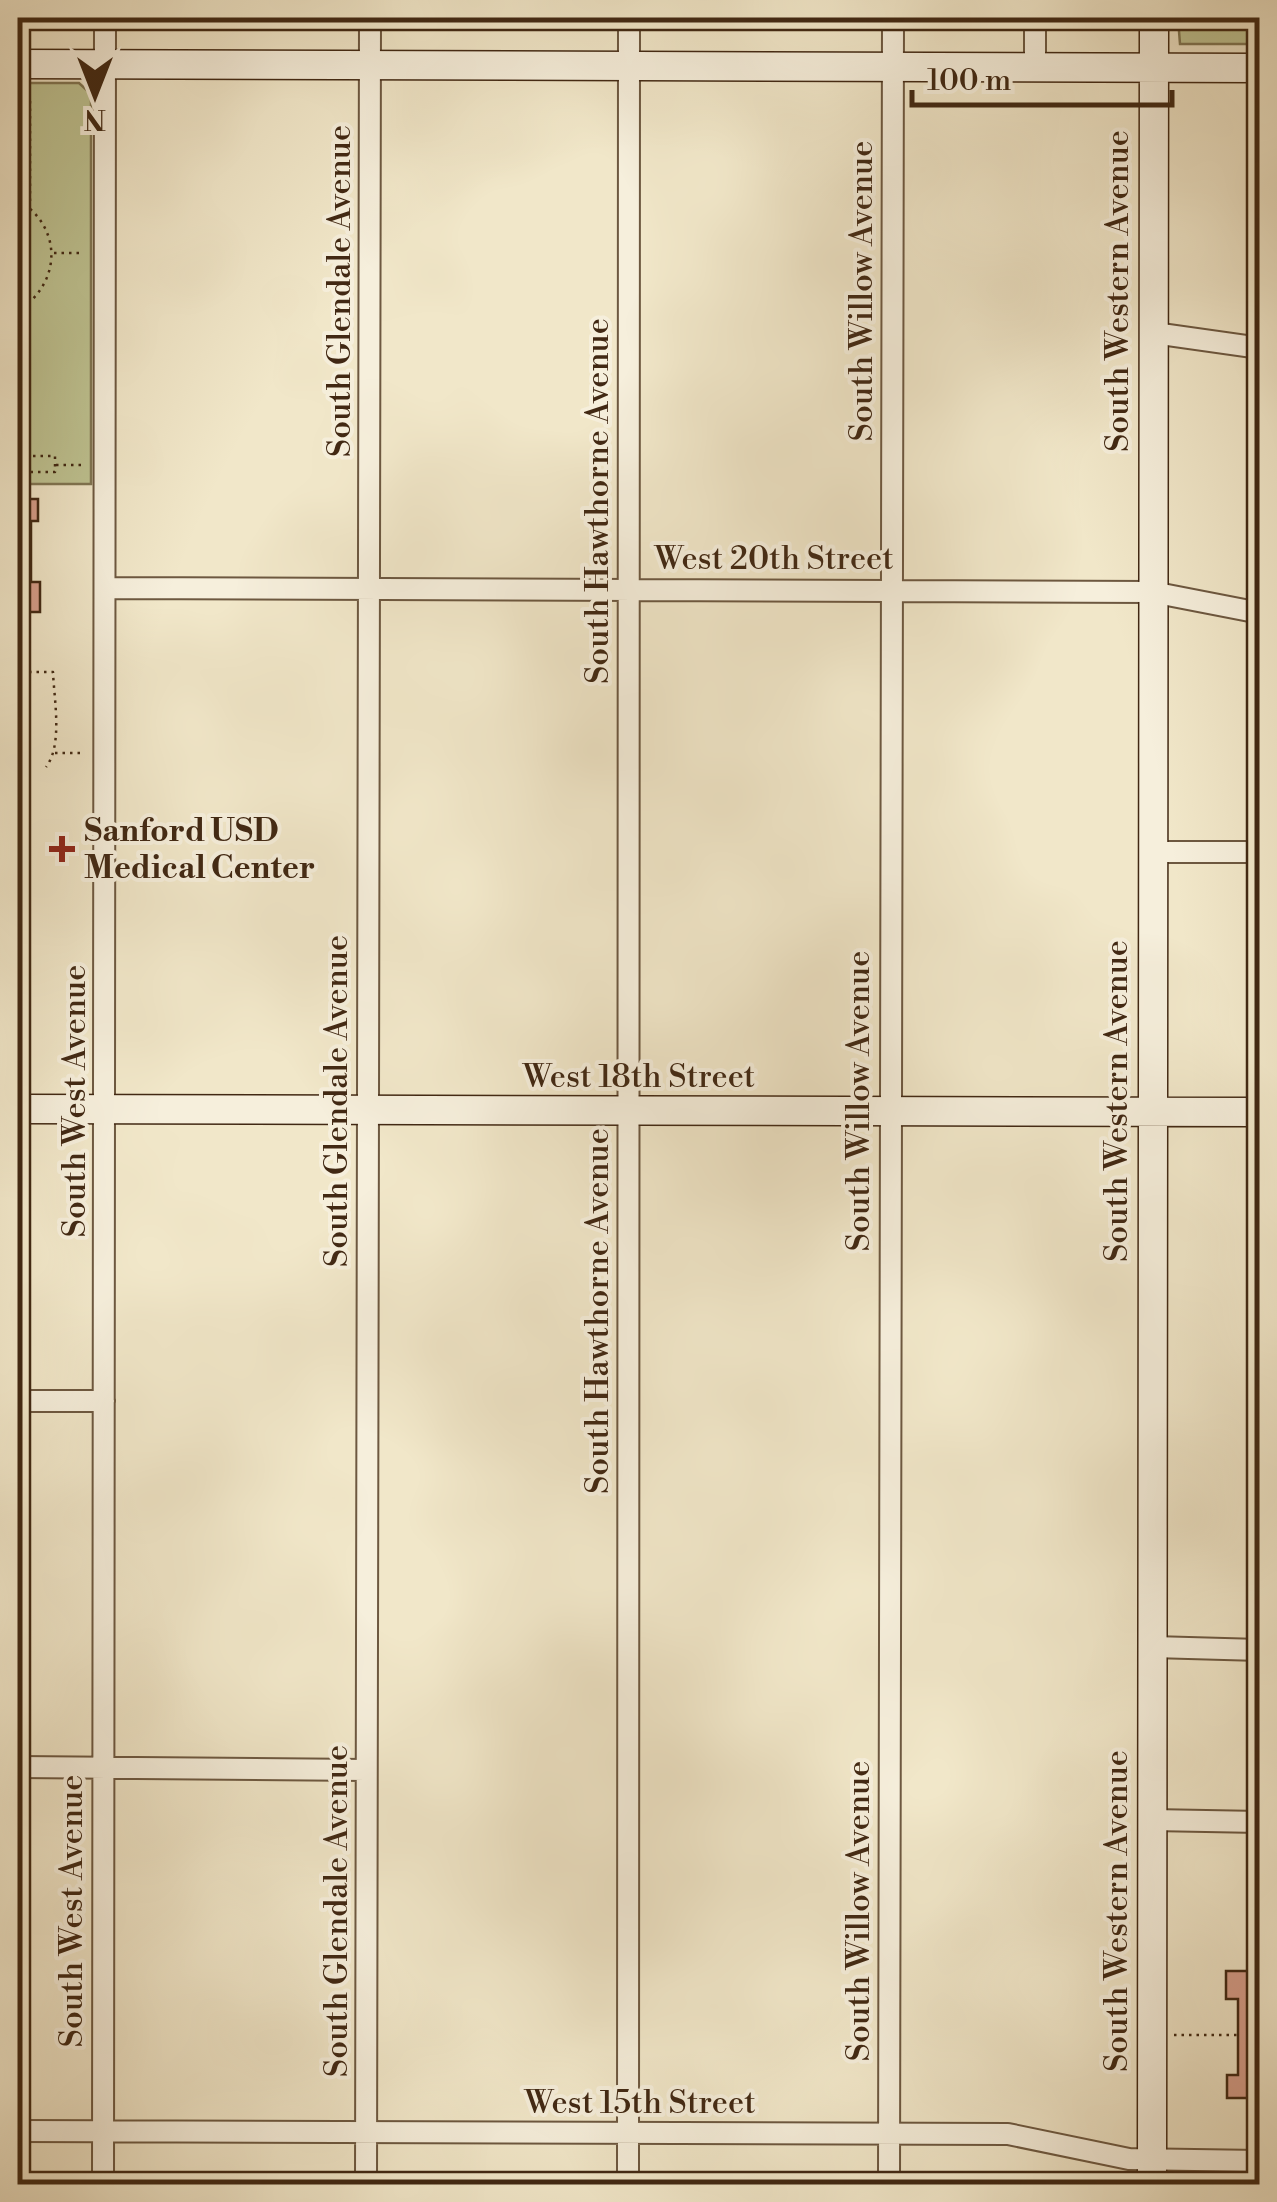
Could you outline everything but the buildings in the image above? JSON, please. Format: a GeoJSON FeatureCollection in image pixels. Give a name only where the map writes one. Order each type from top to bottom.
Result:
{"type":"FeatureCollection","features":[{"type":"Feature","properties":{"kind":"street","name":"South West Avenue"},"geometry":{"type":"LineString","coordinates":[[103,2184],[104,18]]}},
{"type":"Feature","properties":{"kind":"street","name":"South Glendale Avenue"},"geometry":{"type":"LineString","coordinates":[[366,2184],[370,18]]}},
{"type":"Feature","properties":{"kind":"street","name":"South Hawthorne Avenue"},"geometry":{"type":"LineString","coordinates":[[628,2184],[630,18]]}},
{"type":"Feature","properties":{"kind":"street","name":"South Willow Avenue"},"geometry":{"type":"LineString","coordinates":[[889,2184],[893,18]]}},
{"type":"Feature","properties":{"kind":"street"},"geometry":{"type":"LineString","coordinates":[[1035,18],[1035,69]]}},
{"type":"Feature","properties":{"kind":"street","name":"South Western Avenue"},"geometry":{"type":"LineString","coordinates":[[1152,2173],[1154,18]]}},
{"type":"Feature","properties":{"kind":"street"},"geometry":{"type":"LineString","coordinates":[[18,64],[1260,68]]}},
{"type":"Feature","properties":{"kind":"street"},"geometry":{"type":"LineString","coordinates":[[1154,333],[1260,348]]}},
{"type":"Feature","properties":{"kind":"street","name":"West 20th Street"},"geometry":{"type":"LineString","coordinates":[[106,588],[1152,592],[1260,613]]}},
{"type":"Feature","properties":{"kind":"street"},"geometry":{"type":"LineString","coordinates":[[1152,852],[1260,852]]}},
{"type":"Feature","properties":{"kind":"street","name":"West 18th Street"},"geometry":{"type":"LineString","coordinates":[[18,1109],[1260,1112]]}},
{"type":"Feature","properties":{"kind":"street"},"geometry":{"type":"LineString","coordinates":[[18,1401],[104,1401]]}},
{"type":"Feature","properties":{"kind":"street"},"geometry":{"type":"LineString","coordinates":[[1153,1647],[1260,1650]]}},
{"type":"Feature","properties":{"kind":"street"},"geometry":{"type":"LineString","coordinates":[[18,1767],[366,1770]]}},
{"type":"Feature","properties":{"kind":"street"},"geometry":{"type":"LineString","coordinates":[[1152,1820],[1260,1822]]}},
{"type":"Feature","properties":{"kind":"street","name":"West 15th Street"},"geometry":{"type":"LineString","coordinates":[[18,2131],[1008,2134],[1129,2160],[1152,2173],[1260,2161]]}},
{"type":"Feature","properties":{"kind":"path"},"geometry":{"type":"LineString","coordinates":[[30,101],[30,208]]}},
{"type":"Feature","properties":{"kind":"path"},"geometry":{"type":"LineString","coordinates":[[18,200],[47,229],[52,253],[46,282],[29,304],[18,311]]}},
{"type":"Feature","properties":{"kind":"path"},"geometry":{"type":"LineString","coordinates":[[52,253],[84,253]]}},
{"type":"Feature","properties":{"kind":"path"},"geometry":{"type":"LineString","coordinates":[[29,304],[29,472]]}},
{"type":"Feature","properties":{"kind":"path"},"geometry":{"type":"LineString","coordinates":[[18,382],[29,382]]}},
{"type":"Feature","properties":{"kind":"path"},"geometry":{"type":"LineString","coordinates":[[18,392],[18,446]]}},
{"type":"Feature","properties":{"kind":"path"},"geometry":{"type":"LineString","coordinates":[[18,419],[29,419]]}},
{"type":"Feature","properties":{"kind":"path"},"geometry":{"type":"LineString","coordinates":[[18,456],[55,456],[55,472],[18,472]]}},
{"type":"Feature","properties":{"kind":"path"},"geometry":{"type":"LineString","coordinates":[[55,465],[83,465]]}},
{"type":"Feature","properties":{"kind":"path"},"geometry":{"type":"LineString","coordinates":[[30,672],[54,672],[53,753],[46,767]]}},
{"type":"Feature","properties":{"kind":"path"},"geometry":{"type":"LineString","coordinates":[[53,753],[82,753]]}},
{"type":"Feature","properties":{"kind":"path"},"geometry":{"type":"LineString","coordinates":[[1152,2035],[1238,2035]]}},
{"type":"Feature","properties":{"kind":"green space"},"geometry":{"type":"Polygon","coordinates":[[[1178,18],[1259,18],[1259,44],[1180,44],[1178,18]]]}},
{"type":"Feature","properties":{"kind":"green space"},"geometry":{"type":"Polygon","coordinates":[[[18,83],[79,83],[91,94],[91,484],[18,484],[18,83]]]}},
{"type":"Feature","properties":{"kind":"place","name":"Sanford USD Medical Center"},"geometry":{"type":"Point","coordinates":[62,849]}}]}
